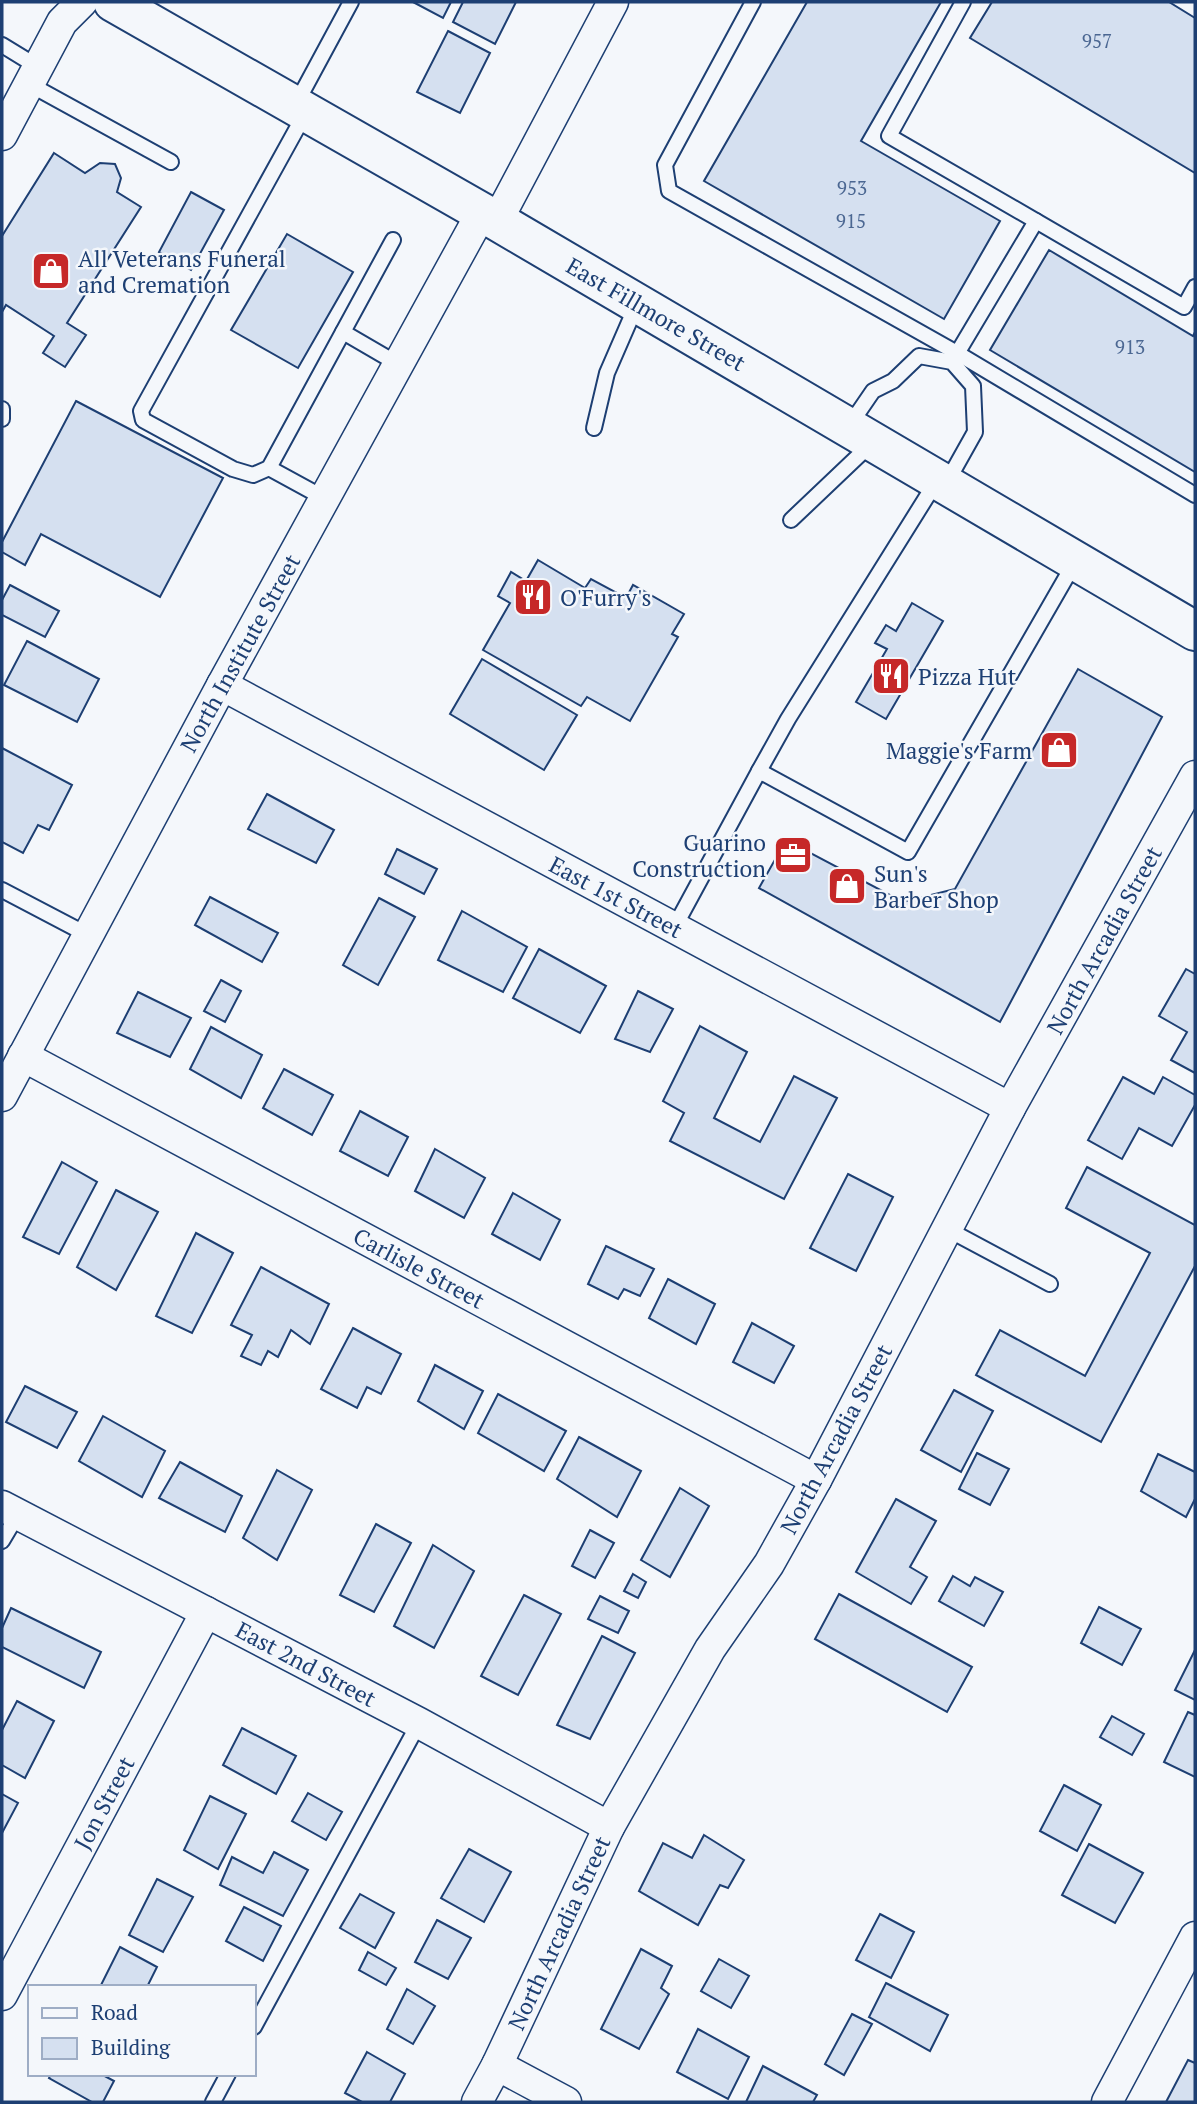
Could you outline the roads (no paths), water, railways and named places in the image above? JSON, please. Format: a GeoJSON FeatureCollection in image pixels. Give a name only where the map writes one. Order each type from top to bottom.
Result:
{"type":"FeatureCollection","features":[{"type":"Feature","properties":{"kind":"main road","name":"East Fillmore Street"},"geometry":{"type":"LineString","coordinates":[[113,2],[489,216],[1195,631]]}},
{"type":"Feature","properties":{"kind":"street"},"geometry":{"type":"LineString","coordinates":[[2,135],[62,22],[82,2]]}},
{"type":"Feature","properties":{"kind":"street","name":"North Institute Street"},"geometry":{"type":"LineString","coordinates":[[2,1096],[398,364],[489,216],[613,2]]}},
{"type":"Feature","properties":{"kind":"street","name":"East 1st Street"},"geometry":{"type":"LineString","coordinates":[[222,685],[1010,1108]]}},
{"type":"Feature","properties":{"kind":"street","name":"North Arcadia Street"},"geometry":{"type":"LineString","coordinates":[[477,2102],[609,1827],[710,1649],[769,1564],[816,1480],[1010,1108],[1195,776]]}},
{"type":"Feature","properties":{"kind":"street","name":"Carlisle Street"},"geometry":{"type":"LineString","coordinates":[[23,1056],[816,1480]]}},
{"type":"Feature","properties":{"kind":"street","name":"East 2nd Street"},"geometry":{"type":"LineString","coordinates":[[10,1510],[419,1723],[609,1827]]}},
{"type":"Feature","properties":{"kind":"street","name":"Jon Street"},"geometry":{"type":"LineString","coordinates":[[2,1995],[206,1612]]}},
{"type":"Feature","properties":{"kind":"street"},"geometry":{"type":"LineString","coordinates":[[1107,2102],[1184,1982],[1195,1937]]}},
{"type":"Feature","properties":{"kind":"street"},"geometry":{"type":"LineString","coordinates":[[497,2065],[566,2102]]}},
{"type":"Feature","properties":{"kind":"lane"},"geometry":{"type":"LineString","coordinates":[[351,2],[301,108],[141,411],[143,420],[233,469],[253,475],[269,468],[393,240]]}},
{"type":"Feature","properties":{"kind":"lane"},"geometry":{"type":"LineString","coordinates":[[753,2],[665,165],[668,191],[1195,495]]}},
{"type":"Feature","properties":{"kind":"lane"},"geometry":{"type":"LineString","coordinates":[[963,2],[889,136],[1184,307],[1195,288]]}},
{"type":"Feature","properties":{"kind":"lane"},"geometry":{"type":"LineString","coordinates":[[2,45],[34,76],[171,162]]}},
{"type":"Feature","properties":{"kind":"lane"},"geometry":{"type":"LineString","coordinates":[[954,357],[1036,221]]}},
{"type":"Feature","properties":{"kind":"lane"},"geometry":{"type":"LineString","coordinates":[[594,428],[607,373],[637,303]]}},
{"type":"Feature","properties":{"kind":"lane"},"geometry":{"type":"LineString","coordinates":[[343,332],[398,364]]}},
{"type":"Feature","properties":{"kind":"lane"},"geometry":{"type":"LineString","coordinates":[[792,520],[861,434],[873,391],[893,381],[919,356],[954,357]]}},
{"type":"Feature","properties":{"kind":"lane"},"geometry":{"type":"LineString","coordinates":[[674,928],[788,719],[975,432],[973,386],[954,357]]}},
{"type":"Feature","properties":{"kind":"lane"},"geometry":{"type":"LineString","coordinates":[[2,409],[2,419]]}},
{"type":"Feature","properties":{"kind":"lane"},"geometry":{"type":"LineString","coordinates":[[269,468],[324,498]]}},
{"type":"Feature","properties":{"kind":"lane"},"geometry":{"type":"LineString","coordinates":[[759,771],[908,852],[1075,562]]}},
{"type":"Feature","properties":{"kind":"lane"},"geometry":{"type":"LineString","coordinates":[[2,890],[88,935]]}},
{"type":"Feature","properties":{"kind":"lane"},"geometry":{"type":"LineString","coordinates":[[947,1229],[1050,1284]]}},
{"type":"Feature","properties":{"kind":"lane"},"geometry":{"type":"LineString","coordinates":[[2,1541],[10,1510]]}},
{"type":"Feature","properties":{"kind":"lane"},"geometry":{"type":"LineString","coordinates":[[256,2023],[419,1723]]}},
{"type":"Feature","properties":{"kind":"lane"},"geometry":{"type":"LineString","coordinates":[[213,2102],[227,2076]]}},
{"type":"Feature","properties":{"kind":"place","name":"All Veterans Funeral and Cremation"},"geometry":{"type":"Point","coordinates":[51,271]}},
{"type":"Feature","properties":{"kind":"place","name":"O'Furry's"},"geometry":{"type":"Point","coordinates":[533,597]}},
{"type":"Feature","properties":{"kind":"place","name":"Pizza Hut"},"geometry":{"type":"Point","coordinates":[891,676]}},
{"type":"Feature","properties":{"kind":"place","name":"Maggie's Farm"},"geometry":{"type":"Point","coordinates":[1059,750]}},
{"type":"Feature","properties":{"kind":"place","name":"Guarino Construction"},"geometry":{"type":"Point","coordinates":[793,855]}},
{"type":"Feature","properties":{"kind":"place","name":"Sun's Barber Shop"},"geometry":{"type":"Point","coordinates":[847,886]}}]}
